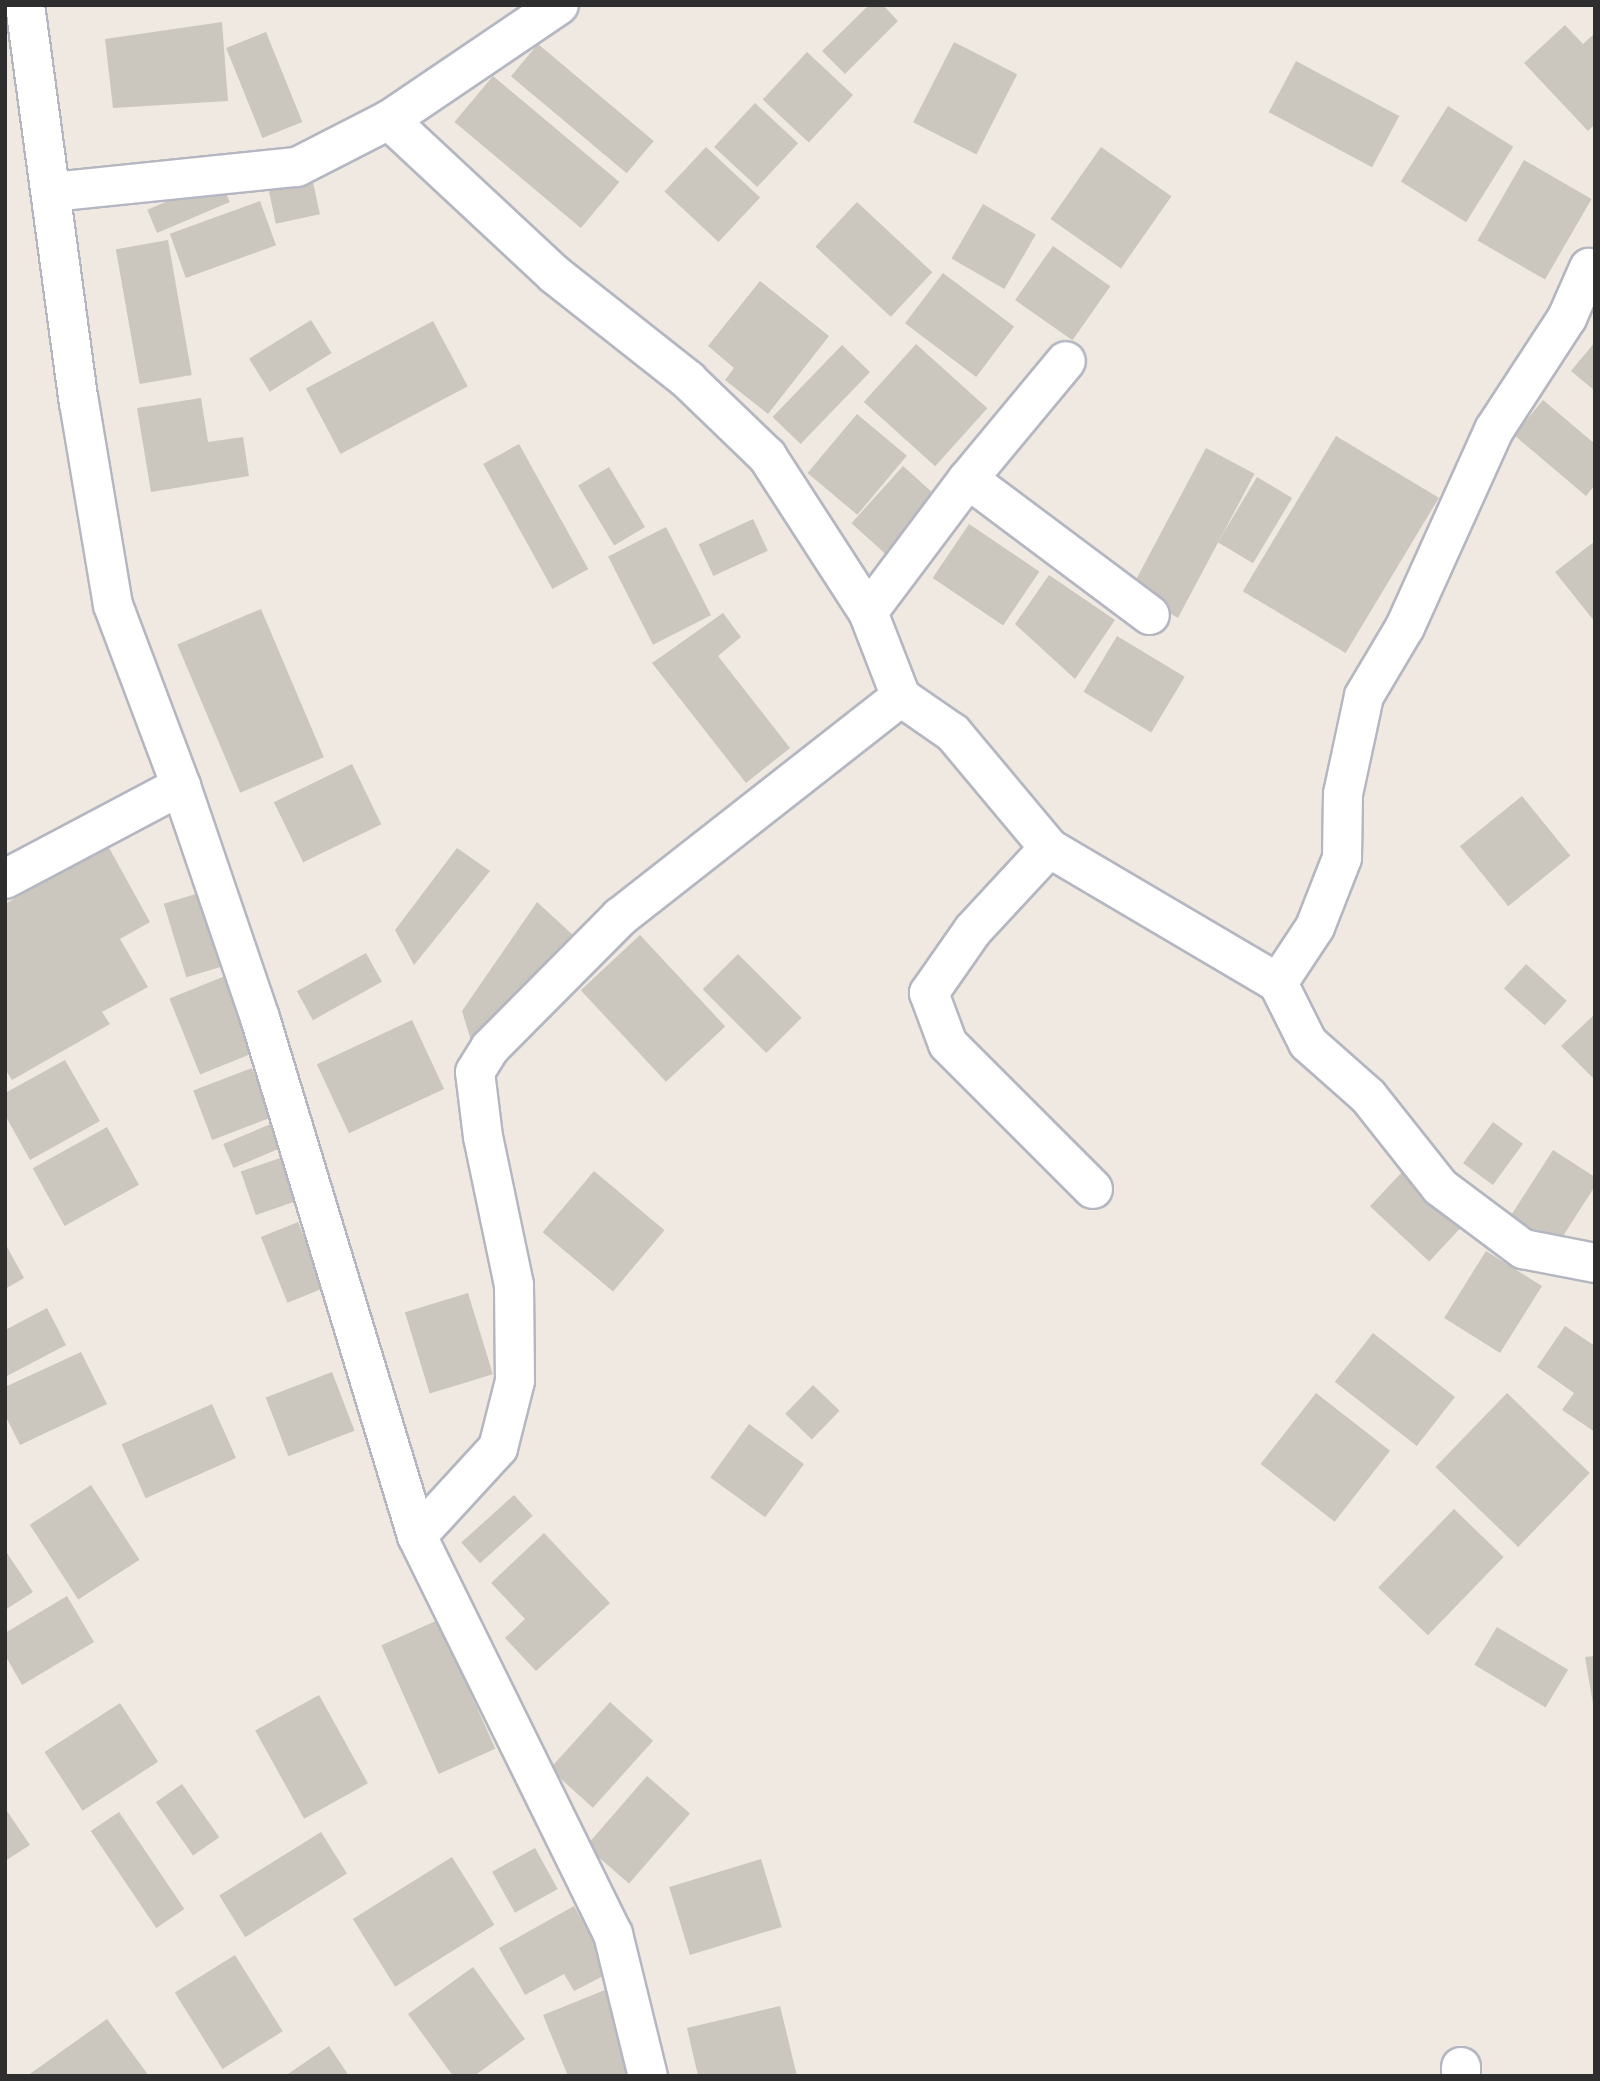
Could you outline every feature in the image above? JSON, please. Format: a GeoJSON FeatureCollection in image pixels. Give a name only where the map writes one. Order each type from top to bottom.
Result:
{"type":"FeatureCollection","features":[{"type":"Feature","properties":{"kind":"street"},"geometry":{"type":"LineString","coordinates":[[25,5],[79,402],[113,606],[181,786],[351,1306],[417,1536],[613,1934],[648,2076]]}},
{"type":"Feature","properties":{"kind":"street"},"geometry":{"type":"LineString","coordinates":[[52,192],[298,167],[388,120],[541,11]]}},
{"type":"Feature","properties":{"kind":"street"},"geometry":{"type":"LineString","coordinates":[[388,120],[554,274],[688,380],[767,456],[868,612],[901,697],[953,733],[1049,849],[1278,983],[1308,1043],[1368,1096],[1440,1188],[1522,1249],[1595,1263]]}},
{"type":"Feature","properties":{"kind":"street"},"geometry":{"type":"LineString","coordinates":[[1278,983],[1315,927],[1342,858],[1343,794],[1364,696],[1405,627],[1494,430],[1567,318],[1589,268]]}},
{"type":"Feature","properties":{"kind":"street"},"geometry":{"type":"LineString","coordinates":[[868,612],[968,479],[1066,361]]}},
{"type":"Feature","properties":{"kind":"street"},"geometry":{"type":"LineString","coordinates":[[968,479],[1150,615]]}},
{"type":"Feature","properties":{"kind":"street"},"geometry":{"type":"LineString","coordinates":[[417,1536],[498,1448],[515,1381],[514,1285],[483,1137],[475,1072],[490,1048],[620,917],[901,697]]}},
{"type":"Feature","properties":{"kind":"street"},"geometry":{"type":"LineString","coordinates":[[5,879],[181,786]]}},
{"type":"Feature","properties":{"kind":"street"},"geometry":{"type":"LineString","coordinates":[[1049,849],[973,930],[929,993],[948,1044],[1093,1189]]}},
{"type":"Feature","properties":{"kind":"building"},"geometry":{"type":"Polygon","coordinates":[[[869,5],[883,5],[898,21],[845,74],[822,51],[869,5]]]}},
{"type":"Feature","properties":{"kind":"building"},"geometry":{"type":"Polygon","coordinates":[[[222,22],[228,101],[113,108],[105,39],[222,22]]]}},
{"type":"Feature","properties":{"kind":"building"},"geometry":{"type":"Polygon","coordinates":[[[1565,25],[1583,44],[1595,33],[1595,124],[1588,131],[1524,63],[1565,25]]]}},
{"type":"Feature","properties":{"kind":"building"},"geometry":{"type":"Polygon","coordinates":[[[266,32],[302,122],[262,138],[226,48],[266,32]]]}},
{"type":"Feature","properties":{"kind":"building"},"geometry":{"type":"Polygon","coordinates":[[[954,42],[1017,74],[976,154],[913,122],[954,42]]]}},
{"type":"Feature","properties":{"kind":"building"},"geometry":{"type":"Polygon","coordinates":[[[538,44],[654,141],[627,173],[511,76],[538,44]]]}},
{"type":"Feature","properties":{"kind":"building"},"geometry":{"type":"Polygon","coordinates":[[[807,52],[853,95],[809,143],[763,100],[807,52]]]}},
{"type":"Feature","properties":{"kind":"building"},"geometry":{"type":"Polygon","coordinates":[[[1296,61],[1399,116],[1372,167],[1269,112],[1296,61]]]}},
{"type":"Feature","properties":{"kind":"building"},"geometry":{"type":"Polygon","coordinates":[[[493,76],[619,182],[581,228],[454,122],[493,76]]]}},
{"type":"Feature","properties":{"kind":"building"},"geometry":{"type":"Polygon","coordinates":[[[755,103],[798,143],[757,187],[714,147],[755,103]]]}},
{"type":"Feature","properties":{"kind":"building"},"geometry":{"type":"Polygon","coordinates":[[[1448,106],[1513,147],[1466,222],[1401,181],[1448,106]]]}},
{"type":"Feature","properties":{"kind":"building"},"geometry":{"type":"Polygon","coordinates":[[[706,147],[760,197],[719,242],[664,192],[706,147]]]}},
{"type":"Feature","properties":{"kind":"building"},"geometry":{"type":"Polygon","coordinates":[[[1101,147],[1171,196],[1121,268],[1051,219],[1101,147]]]}},
{"type":"Feature","properties":{"kind":"building"},"geometry":{"type":"Polygon","coordinates":[[[1524,160],[1592,199],[1545,280],[1478,241],[1524,160]]]}},
{"type":"Feature","properties":{"kind":"building"},"geometry":{"type":"Polygon","coordinates":[[[220,179],[230,202],[157,233],[147,210],[220,179]]]}},
{"type":"Feature","properties":{"kind":"building"},"geometry":{"type":"Polygon","coordinates":[[[313,182],[320,214],[276,224],[269,191],[313,182]]]}},
{"type":"Feature","properties":{"kind":"building"},"geometry":{"type":"Polygon","coordinates":[[[260,201],[276,245],[186,278],[170,234],[260,201]]]}},
{"type":"Feature","properties":{"kind":"building"},"geometry":{"type":"Polygon","coordinates":[[[857,202],[932,272],[891,317],[815,247],[857,202]]]}},
{"type":"Feature","properties":{"kind":"building"},"geometry":{"type":"Polygon","coordinates":[[[983,204],[1036,234],[1004,289],[952,259],[983,204]]]}},
{"type":"Feature","properties":{"kind":"building"},"geometry":{"type":"Polygon","coordinates":[[[168,240],[192,375],[140,384],[116,249],[168,240]]]}},
{"type":"Feature","properties":{"kind":"building"},"geometry":{"type":"Polygon","coordinates":[[[1053,246],[1110,286],[1072,340],[1015,300],[1053,246]]]}},
{"type":"Feature","properties":{"kind":"building"},"geometry":{"type":"Polygon","coordinates":[[[943,273],[1014,327],[976,377],[905,323],[943,273]]]}},
{"type":"Feature","properties":{"kind":"building"},"geometry":{"type":"Polygon","coordinates":[[[760,281],[829,336],[768,414],[725,380],[734,368],[708,346],[760,281]]]}},
{"type":"Feature","properties":{"kind":"building"},"geometry":{"type":"Polygon","coordinates":[[[311,320],[332,353],[270,392],[249,359],[311,320]]]}},
{"type":"Feature","properties":{"kind":"building"},"geometry":{"type":"Polygon","coordinates":[[[433,321],[468,386],[341,454],[306,389],[433,321]]]}},
{"type":"Feature","properties":{"kind":"building"},"geometry":{"type":"Polygon","coordinates":[[[1595,342],[1595,391],[1571,371],[1595,342]]]}},
{"type":"Feature","properties":{"kind":"building"},"geometry":{"type":"Polygon","coordinates":[[[916,344],[987,408],[935,466],[864,402],[916,344]]]}},
{"type":"Feature","properties":{"kind":"building"},"geometry":{"type":"Polygon","coordinates":[[[842,345],[870,372],[801,444],[773,417],[842,345]]]}},
{"type":"Feature","properties":{"kind":"building"},"geometry":{"type":"Polygon","coordinates":[[[201,398],[208,442],[243,437],[249,476],[151,492],[137,408],[201,398]]]}},
{"type":"Feature","properties":{"kind":"building"},"geometry":{"type":"Polygon","coordinates":[[[1543,400],[1595,444],[1595,485],[1586,496],[1514,435],[1543,400]]]}},
{"type":"Feature","properties":{"kind":"building"},"geometry":{"type":"Polygon","coordinates":[[[857,414],[907,456],[857,515],[808,473],[857,414]]]}},
{"type":"Feature","properties":{"kind":"building"},"geometry":{"type":"Polygon","coordinates":[[[1336,436],[1439,498],[1346,653],[1243,591],[1336,436]]]}},
{"type":"Feature","properties":{"kind":"building"},"geometry":{"type":"Polygon","coordinates":[[[519,444],[588,569],[552,589],[483,464],[519,444]]]}},
{"type":"Feature","properties":{"kind":"building"},"geometry":{"type":"Polygon","coordinates":[[[1206,448],[1255,474],[1178,618],[1129,592],[1206,448]]]}},
{"type":"Feature","properties":{"kind":"building"},"geometry":{"type":"Polygon","coordinates":[[[903,466],[938,497],[886,555],[851,523],[903,466]]]}},
{"type":"Feature","properties":{"kind":"building"},"geometry":{"type":"Polygon","coordinates":[[[609,467],[645,527],[614,546],[578,486],[609,467]]]}},
{"type":"Feature","properties":{"kind":"building"},"geometry":{"type":"Polygon","coordinates":[[[1257,477],[1292,498],[1253,563],[1218,542],[1257,477]]]}},
{"type":"Feature","properties":{"kind":"building"},"geometry":{"type":"Polygon","coordinates":[[[753,519],[768,551],[713,576],[699,544],[753,519]]]}},
{"type":"Feature","properties":{"kind":"building"},"geometry":{"type":"Polygon","coordinates":[[[969,524],[1039,572],[1003,625],[933,578],[969,524]]]}},
{"type":"Feature","properties":{"kind":"building"},"geometry":{"type":"Polygon","coordinates":[[[666,527],[711,615],[653,645],[608,557],[666,527]]]}},
{"type":"Feature","properties":{"kind":"building"},"geometry":{"type":"Polygon","coordinates":[[[1595,541],[1595,622],[1555,572],[1595,541]]]}},
{"type":"Feature","properties":{"kind":"building"},"geometry":{"type":"Polygon","coordinates":[[[1049,575],[1115,620],[1075,679],[1015,624],[1049,575]]]}},
{"type":"Feature","properties":{"kind":"building"},"geometry":{"type":"Polygon","coordinates":[[[261,609],[324,757],[240,793],[177,645],[261,609]]]}},
{"type":"Feature","properties":{"kind":"building"},"geometry":{"type":"Polygon","coordinates":[[[723,613],[741,637],[718,656],[790,748],[746,783],[652,663],[723,613]]]}},
{"type":"Feature","properties":{"kind":"building"},"geometry":{"type":"Polygon","coordinates":[[[1117,636],[1185,677],[1151,732],[1084,692],[1117,636]]]}},
{"type":"Feature","properties":{"kind":"building"},"geometry":{"type":"Polygon","coordinates":[[[352,764],[381,824],[303,862],[274,802],[352,764]]]}},
{"type":"Feature","properties":{"kind":"building"},"geometry":{"type":"Polygon","coordinates":[[[1522,796],[1570,856],[1508,906],[1460,846],[1522,796]]]}},
{"type":"Feature","properties":{"kind":"building"},"geometry":{"type":"Polygon","coordinates":[[[108,846],[150,922],[120,939],[148,987],[102,1012],[110,1024],[12,1080],[5,1069],[5,904],[108,846]]]}},
{"type":"Feature","properties":{"kind":"building"},"geometry":{"type":"Polygon","coordinates":[[[457,848],[490,871],[414,965],[395,930],[457,848]]]}},
{"type":"Feature","properties":{"kind":"building"},"geometry":{"type":"Polygon","coordinates":[[[202,892],[225,966],[186,977],[164,904],[202,892]]]}},
{"type":"Feature","properties":{"kind":"building"},"geometry":{"type":"Polygon","coordinates":[[[537,902],[573,935],[474,1050],[462,1011],[537,902]]]}},
{"type":"Feature","properties":{"kind":"building"},"geometry":{"type":"Polygon","coordinates":[[[640,935],[725,1026],[666,1082],[581,990],[640,935]]]}},
{"type":"Feature","properties":{"kind":"building"},"geometry":{"type":"Polygon","coordinates":[[[366,953],[382,982],[313,1020],[297,991],[366,953]]]}},
{"type":"Feature","properties":{"kind":"building"},"geometry":{"type":"Polygon","coordinates":[[[738,954],[802,1018],[766,1053],[703,989],[738,954]]]}},
{"type":"Feature","properties":{"kind":"building"},"geometry":{"type":"Polygon","coordinates":[[[1526,964],[1567,1001],[1545,1025],[1504,989],[1526,964]]]}},
{"type":"Feature","properties":{"kind":"building"},"geometry":{"type":"Polygon","coordinates":[[[225,976],[256,1052],[200,1075],[169,998],[225,976]]]}},
{"type":"Feature","properties":{"kind":"building"},"geometry":{"type":"Polygon","coordinates":[[[1595,1014],[1595,1076],[1593,1078],[1561,1046],[1595,1014]]]}},
{"type":"Feature","properties":{"kind":"building"},"geometry":{"type":"Polygon","coordinates":[[[412,1020],[444,1089],[349,1133],[317,1064],[412,1020]]]}},
{"type":"Feature","properties":{"kind":"building"},"geometry":{"type":"Polygon","coordinates":[[[65,1060],[100,1121],[30,1160],[5,1115],[5,1093],[65,1060]]]}},
{"type":"Feature","properties":{"kind":"building"},"geometry":{"type":"Polygon","coordinates":[[[252,1068],[271,1117],[212,1140],[193,1091],[252,1068]]]}},
{"type":"Feature","properties":{"kind":"building"},"geometry":{"type":"Polygon","coordinates":[[[1493,1122],[1523,1144],[1493,1185],[1463,1163],[1493,1122]]]}},
{"type":"Feature","properties":{"kind":"building"},"geometry":{"type":"Polygon","coordinates":[[[273,1123],[283,1147],[233,1168],[223,1144],[273,1123]]]}},
{"type":"Feature","properties":{"kind":"building"},"geometry":{"type":"Polygon","coordinates":[[[107,1127],[139,1185],[65,1226],[33,1168],[107,1127]]]}},
{"type":"Feature","properties":{"kind":"building"},"geometry":{"type":"Polygon","coordinates":[[[1553,1150],[1595,1177],[1595,1186],[1556,1247],[1510,1217],[1553,1150]]]}},
{"type":"Feature","properties":{"kind":"building"},"geometry":{"type":"Polygon","coordinates":[[[289,1155],[304,1198],[256,1215],[241,1172],[289,1155]]]}},
{"type":"Feature","properties":{"kind":"building"},"geometry":{"type":"Polygon","coordinates":[[[594,1171],[664,1230],[613,1291],[543,1232],[594,1171]]]}},
{"type":"Feature","properties":{"kind":"building"},"geometry":{"type":"Polygon","coordinates":[[[1402,1172],[1461,1227],[1429,1262],[1370,1206],[1402,1172]]]}},
{"type":"Feature","properties":{"kind":"building"},"geometry":{"type":"Polygon","coordinates":[[[298,1222],[325,1288],[288,1303],[261,1237],[298,1222]]]}},
{"type":"Feature","properties":{"kind":"building"},"geometry":{"type":"Polygon","coordinates":[[[5,1243],[24,1278],[5,1289],[5,1243]]]}},
{"type":"Feature","properties":{"kind":"building"},"geometry":{"type":"Polygon","coordinates":[[[1486,1251],[1542,1286],[1500,1353],[1444,1318],[1486,1251]]]}},
{"type":"Feature","properties":{"kind":"building"},"geometry":{"type":"Polygon","coordinates":[[[468,1293],[493,1374],[430,1394],[405,1312],[468,1293]]]}},
{"type":"Feature","properties":{"kind":"building"},"geometry":{"type":"Polygon","coordinates":[[[47,1308],[66,1345],[5,1377],[5,1330],[47,1308]]]}},
{"type":"Feature","properties":{"kind":"building"},"geometry":{"type":"Polygon","coordinates":[[[1565,1326],[1595,1346],[1595,1432],[1562,1410],[1574,1393],[1537,1367],[1565,1326]]]}},
{"type":"Feature","properties":{"kind":"building"},"geometry":{"type":"Polygon","coordinates":[[[1373,1333],[1455,1397],[1417,1446],[1335,1382],[1373,1333]]]}},
{"type":"Feature","properties":{"kind":"building"},"geometry":{"type":"Polygon","coordinates":[[[81,1352],[107,1404],[20,1445],[5,1415],[5,1387],[81,1352]]]}},
{"type":"Feature","properties":{"kind":"building"},"geometry":{"type":"Polygon","coordinates":[[[332,1372],[355,1431],[288,1456],[266,1397],[332,1372]]]}},
{"type":"Feature","properties":{"kind":"building"},"geometry":{"type":"Polygon","coordinates":[[[813,1385],[840,1411],[812,1439],[785,1414],[813,1385]]]}},
{"type":"Feature","properties":{"kind":"building"},"geometry":{"type":"Polygon","coordinates":[[[1316,1393],[1390,1451],[1335,1522],[1261,1464],[1316,1393]]]}},
{"type":"Feature","properties":{"kind":"building"},"geometry":{"type":"Polygon","coordinates":[[[1507,1393],[1590,1473],[1518,1547],[1435,1467],[1507,1393]]]}},
{"type":"Feature","properties":{"kind":"building"},"geometry":{"type":"Polygon","coordinates":[[[212,1404],[236,1458],[146,1498],[122,1444],[212,1404]]]}},
{"type":"Feature","properties":{"kind":"building"},"geometry":{"type":"Polygon","coordinates":[[[749,1424],[804,1464],[765,1517],[710,1477],[749,1424]]]}},
{"type":"Feature","properties":{"kind":"building"},"geometry":{"type":"Polygon","coordinates":[[[91,1485],[139,1560],[78,1599],[30,1525],[91,1485]]]}},
{"type":"Feature","properties":{"kind":"building"},"geometry":{"type":"Polygon","coordinates":[[[514,1495],[533,1516],[480,1563],[461,1543],[514,1495]]]}},
{"type":"Feature","properties":{"kind":"building"},"geometry":{"type":"Polygon","coordinates":[[[1454,1509],[1504,1557],[1428,1635],[1378,1587],[1454,1509]]]}},
{"type":"Feature","properties":{"kind":"building"},"geometry":{"type":"Polygon","coordinates":[[[544,1533],[610,1603],[536,1671],[505,1638],[525,1619],[491,1583],[544,1533]]]}},
{"type":"Feature","properties":{"kind":"building"},"geometry":{"type":"Polygon","coordinates":[[[5,1550],[33,1592],[5,1610],[5,1550]]]}},
{"type":"Feature","properties":{"kind":"building"},"geometry":{"type":"Polygon","coordinates":[[[67,1596],[94,1642],[22,1685],[5,1655],[5,1633],[67,1596]]]}},
{"type":"Feature","properties":{"kind":"building"},"geometry":{"type":"Polygon","coordinates":[[[438,1620],[495,1749],[439,1774],[381,1645],[438,1620]]]}},
{"type":"Feature","properties":{"kind":"building"},"geometry":{"type":"Polygon","coordinates":[[[1497,1627],[1568,1670],[1545,1707],[1474,1665],[1497,1627]]]}},
{"type":"Feature","properties":{"kind":"building"},"geometry":{"type":"Polygon","coordinates":[[[1595,1656],[1595,1704],[1593,1704],[1585,1657],[1595,1656]]]}},
{"type":"Feature","properties":{"kind":"building"},"geometry":{"type":"Polygon","coordinates":[[[319,1695],[368,1783],[304,1819],[255,1730],[319,1695]]]}},
{"type":"Feature","properties":{"kind":"building"},"geometry":{"type":"Polygon","coordinates":[[[610,1702],[653,1741],[593,1808],[550,1769],[610,1702]]]}},
{"type":"Feature","properties":{"kind":"building"},"geometry":{"type":"Polygon","coordinates":[[[120,1703],[158,1762],[83,1811],[45,1752],[120,1703]]]}},
{"type":"Feature","properties":{"kind":"building"},"geometry":{"type":"Polygon","coordinates":[[[647,1776],[690,1813],[629,1884],[586,1846],[647,1776]]]}},
{"type":"Feature","properties":{"kind":"building"},"geometry":{"type":"Polygon","coordinates":[[[182,1784],[219,1837],[193,1856],[156,1802],[182,1784]]]}},
{"type":"Feature","properties":{"kind":"building"},"geometry":{"type":"Polygon","coordinates":[[[5,1808],[30,1845],[5,1861],[5,1808]]]}},
{"type":"Feature","properties":{"kind":"building"},"geometry":{"type":"Polygon","coordinates":[[[119,1812],[184,1909],[156,1928],[91,1831],[119,1812]]]}},
{"type":"Feature","properties":{"kind":"building"},"geometry":{"type":"Polygon","coordinates":[[[321,1832],[347,1874],[245,1937],[219,1896],[321,1832]]]}},
{"type":"Feature","properties":{"kind":"building"},"geometry":{"type":"Polygon","coordinates":[[[535,1848],[558,1889],[515,1913],[492,1872],[535,1848]]]}},
{"type":"Feature","properties":{"kind":"building"},"geometry":{"type":"Polygon","coordinates":[[[452,1857],[494,1925],[395,1987],[353,1919],[452,1857]]]}},
{"type":"Feature","properties":{"kind":"building"},"geometry":{"type":"Polygon","coordinates":[[[761,1859],[782,1927],[690,1955],[669,1887],[761,1859]]]}},
{"type":"Feature","properties":{"kind":"building"},"geometry":{"type":"Polygon","coordinates":[[[574,1906],[611,1972],[574,1991],[564,1974],[525,1995],[499,1948],[574,1906]]]}},
{"type":"Feature","properties":{"kind":"building"},"geometry":{"type":"Polygon","coordinates":[[[235,1955],[283,2031],[222,2069],[175,1993],[235,1955]]]}},
{"type":"Feature","properties":{"kind":"building"},"geometry":{"type":"Polygon","coordinates":[[[473,1967],[525,2039],[474,2076],[453,2076],[408,2014],[473,1967]]]}},
{"type":"Feature","properties":{"kind":"building"},"geometry":{"type":"Polygon","coordinates":[[[605,1990],[639,2071],[628,2076],[568,2076],[543,2015],[605,1990]]]}},
{"type":"Feature","properties":{"kind":"building"},"geometry":{"type":"Polygon","coordinates":[[[780,2006],[797,2076],[698,2076],[687,2028],[780,2006]]]}},
{"type":"Feature","properties":{"kind":"building"},"geometry":{"type":"Polygon","coordinates":[[[107,2019],[149,2076],[27,2076],[107,2019]]]}},
{"type":"Feature","properties":{"kind":"building"},"geometry":{"type":"Polygon","coordinates":[[[329,2046],[349,2076],[285,2076],[329,2046]]]}}]}
